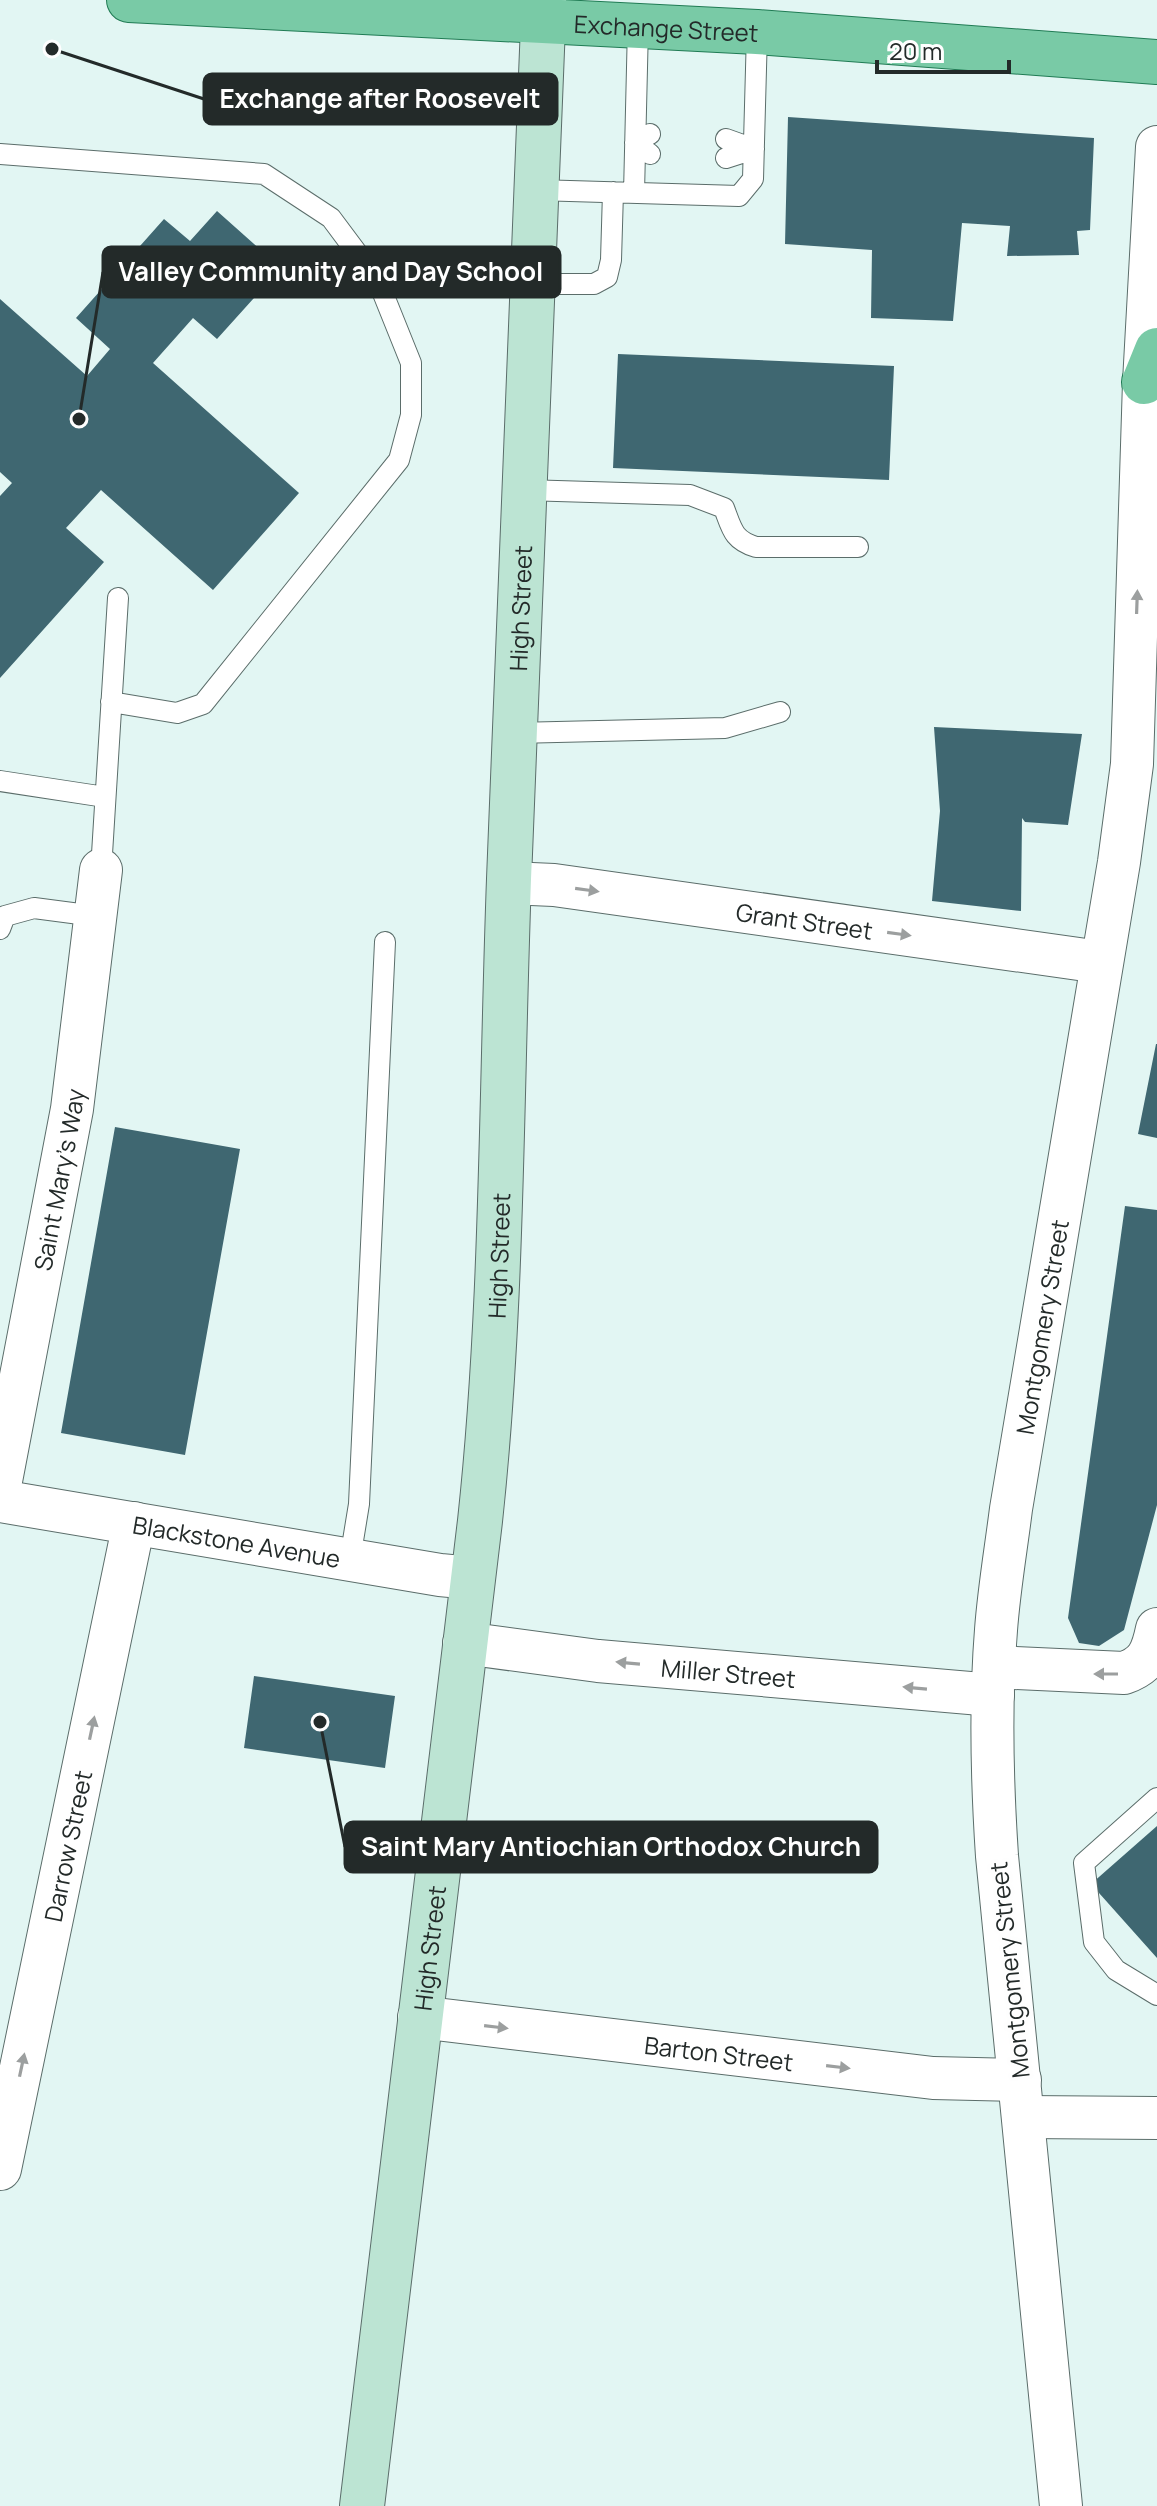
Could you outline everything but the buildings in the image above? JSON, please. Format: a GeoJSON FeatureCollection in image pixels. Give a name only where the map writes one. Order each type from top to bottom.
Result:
{"type":"FeatureCollection","features":[{"type":"Feature","properties":{"kind":"main road","name":"Exchange Street"},"geometry":{"type":"LineString","coordinates":[[129,0],[543,10],[638,26],[1157,62]]}},
{"type":"Feature","properties":{"kind":"street","name":"High Street"},"geometry":{"type":"LineString","coordinates":[[362,2506],[486,1463],[496,1338],[509,883],[543,10]]}},
{"type":"Feature","properties":{"kind":"street","name":"Montgomery Street"},"geometry":{"type":"LineString","coordinates":[[1061,2506],[997,1856],[994,1681],[1001,1585],[1011,1509],[1100,962],[1119,862],[1145,764],[1150,366],[1157,147]]}},
{"type":"Feature","properties":{"kind":"street","name":"Saint Mary's Way"},"geometry":{"type":"LineString","coordinates":[[0,1486],[9,1390],[72,1109],[101,870]]}},
{"type":"Feature","properties":{"kind":"street","name":"Grant Street"},"geometry":{"type":"LineString","coordinates":[[509,883],[554,885],[1100,962]]}},
{"type":"Feature","properties":{"kind":"street","name":"Blackstone Avenue"},"geometry":{"type":"LineString","coordinates":[[0,1501],[472,1578]]}},
{"type":"Feature","properties":{"kind":"street","name":"Darrow Street"},"geometry":{"type":"LineString","coordinates":[[0,2169],[134,1523]]}},
{"type":"Feature","properties":{"kind":"street","name":"Miller Street"},"geometry":{"type":"LineString","coordinates":[[464,1643],[598,1661],[994,1681],[1124,1673],[1138,1668],[1148,1659],[1157,1629]]}},
{"type":"Feature","properties":{"kind":"street","name":"Barton Street"},"geometry":{"type":"LineString","coordinates":[[419,2017],[933,2078],[1022,2099],[1157,2118]]}},
{"type":"Feature","properties":{"kind":"lane"},"geometry":{"type":"LineString","coordinates":[[532,284],[594,284],[607,277],[623,193],[645,144],[638,26]]}},
{"type":"Feature","properties":{"kind":"lane"},"geometry":{"type":"LineString","coordinates":[[536,190],[739,196],[753,179],[757,32]]}},
{"type":"Feature","properties":{"kind":"lane"},"geometry":{"type":"LineString","coordinates":[[726,148],[754,149]]}},
{"type":"Feature","properties":{"kind":"lane"},"geometry":{"type":"LineString","coordinates":[[0,154],[264,174],[331,218],[378,281],[411,363],[411,415],[399,460],[203,704],[177,713],[111,702]]}},
{"type":"Feature","properties":{"kind":"lane"},"geometry":{"type":"LineString","coordinates":[[524,490],[690,495],[724,508],[741,543],[756,547],[858,547]]}},
{"type":"Feature","properties":{"kind":"lane"},"geometry":{"type":"LineString","coordinates":[[101,870],[118,598]]}},
{"type":"Feature","properties":{"kind":"lane"},"geometry":{"type":"LineString","coordinates":[[515,733],[725,728],[780,712]]}},
{"type":"Feature","properties":{"kind":"lane"},"geometry":{"type":"LineString","coordinates":[[0,781],[105,797]]}},
{"type":"Feature","properties":{"kind":"lane"},"geometry":{"type":"LineString","coordinates":[[2,920],[34,908],[95,916]]}},
{"type":"Feature","properties":{"kind":"lane"},"geometry":{"type":"LineString","coordinates":[[350,1559],[359,1504],[385,942]]}},
{"type":"Feature","properties":{"kind":"lane"},"geometry":{"type":"LineString","coordinates":[[1157,1798],[1084,1863],[1094,1942],[1116,1970],[1157,1995]]}},
{"type":"Feature","properties":{"kind":"place","name":"Exchange after Roosevelt"},"geometry":{"type":"Point","coordinates":[52,49]}},
{"type":"Feature","properties":{"kind":"place","name":"Valley Community and Day School"},"geometry":{"type":"Point","coordinates":[79,419]}},
{"type":"Feature","properties":{"kind":"place","name":"Saint Mary Antiochian Orthodox Church"},"geometry":{"type":"Point","coordinates":[320,1722]}}]}
